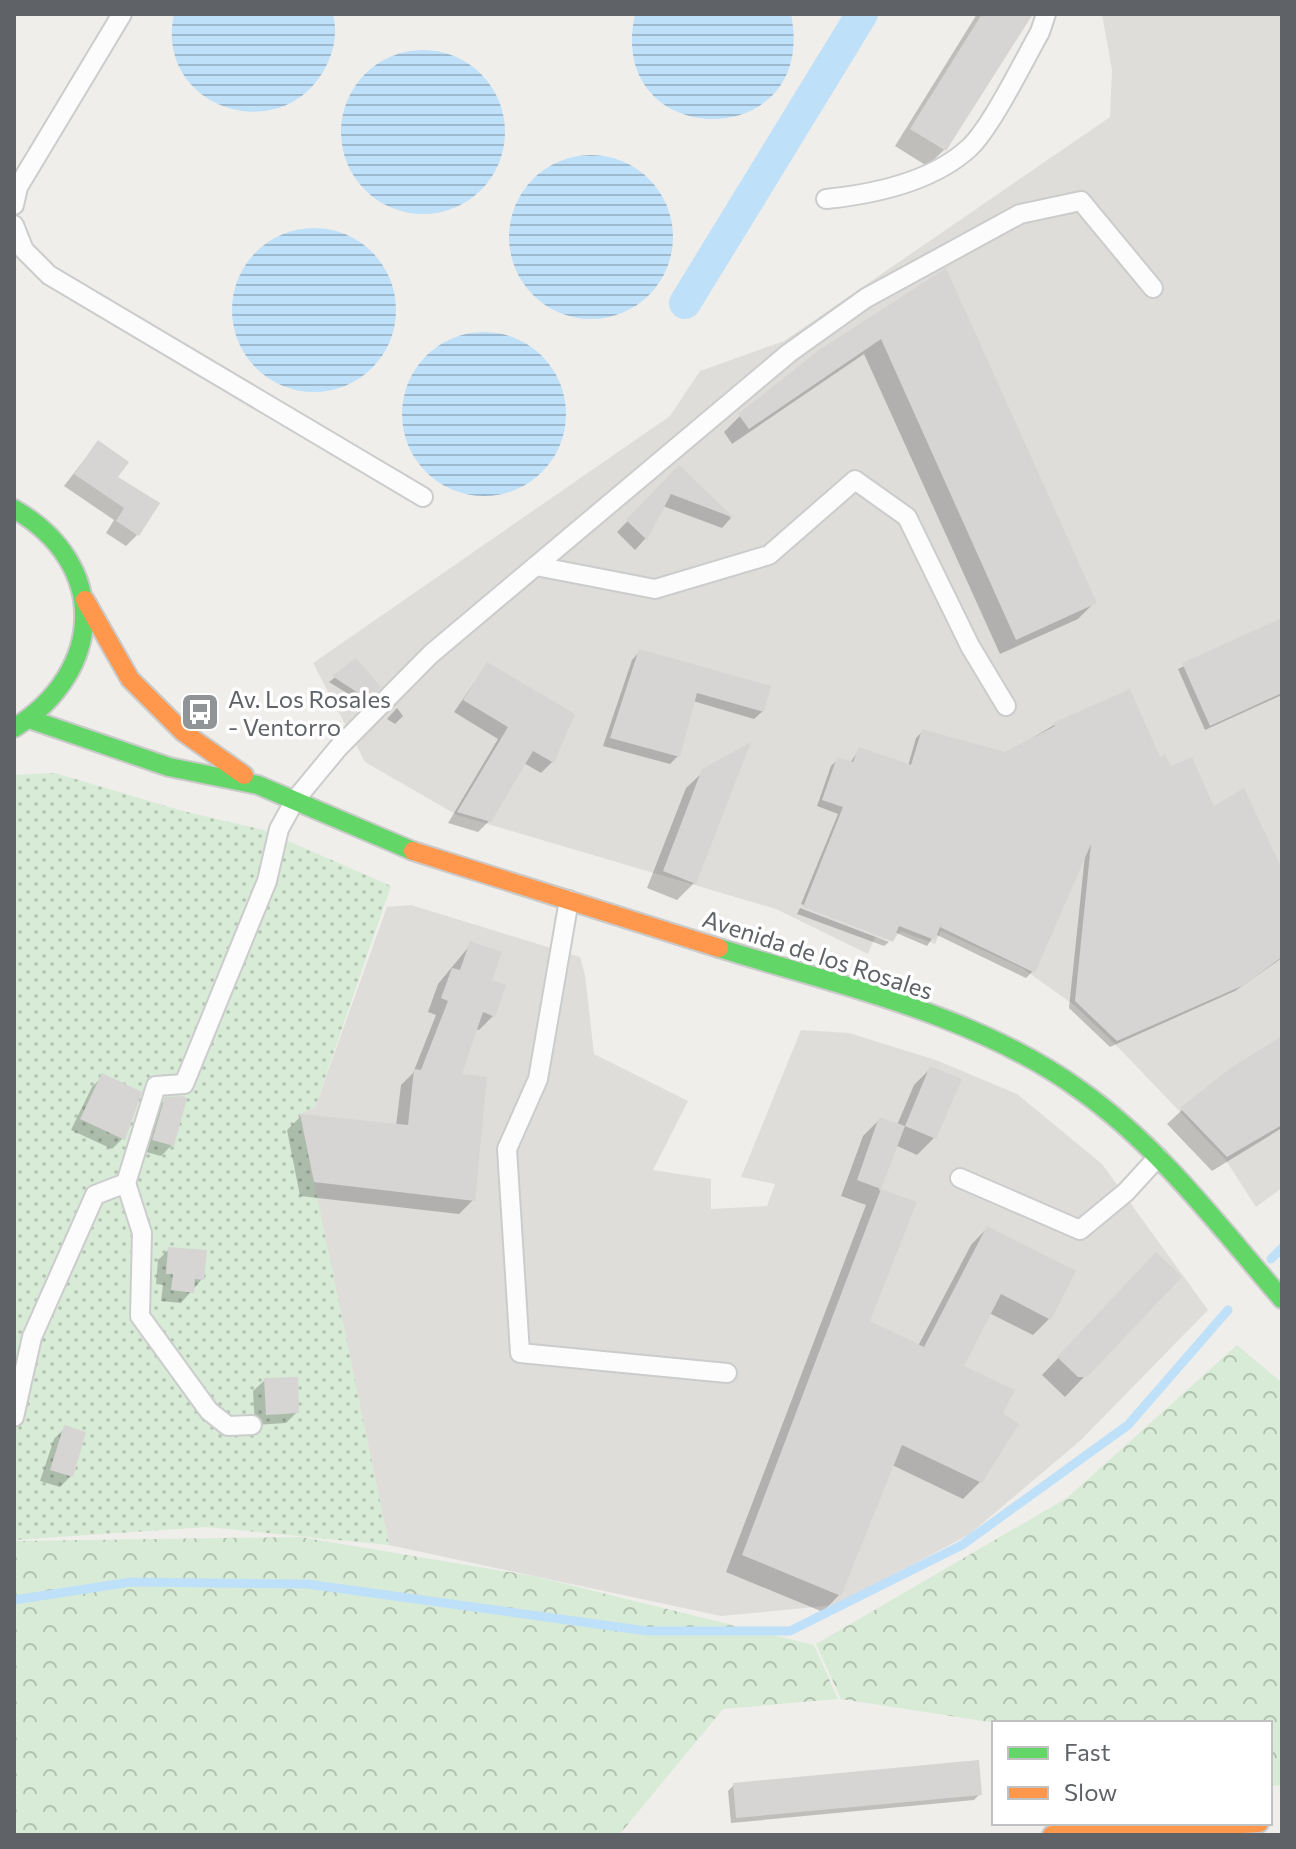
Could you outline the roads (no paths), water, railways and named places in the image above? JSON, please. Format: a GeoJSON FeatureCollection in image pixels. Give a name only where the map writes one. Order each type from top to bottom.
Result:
{"type":"FeatureCollection","features":[{"type":"Feature","properties":{"kind":"street"},"geometry":{"type":"LineString","coordinates":[[14,509],[45,528],[71,560],[85,600],[85,634],[76,667],[58,697],[32,720],[14,728]]}},
{"type":"Feature","properties":{"kind":"street","name":"Avenida de los Rosales"},"geometry":{"type":"LineString","coordinates":[[85,600],[130,679],[183,732],[258,785]]}},
{"type":"Feature","properties":{"kind":"street","name":"Avenida de los Rosales"},"geometry":{"type":"LineString","coordinates":[[32,720],[169,767],[258,785],[418,853],[923,1012],[989,1038],[1046,1068],[1107,1110],[1158,1157],[1282,1299]]}},
{"type":"Feature","properties":{"kind":"street"},"geometry":{"type":"LineString","coordinates":[[1052,1835],[1224,1825]]}},
{"type":"Feature","properties":{"kind":"lane"},"geometry":{"type":"LineString","coordinates":[[14,205],[18,187],[122,14]]}},
{"type":"Feature","properties":{"kind":"lane"},"geometry":{"type":"LineString","coordinates":[[826,199],[854,196],[930,176],[971,147],[1040,32],[1046,14]]}},
{"type":"Feature","properties":{"kind":"lane"},"geometry":{"type":"LineString","coordinates":[[252,1425],[228,1426],[209,1411],[140,1316],[142,1233],[126,1183],[156,1086],[184,1084],[267,881],[279,829],[295,800],[338,748],[431,654],[789,353],[866,298],[1020,214],[1081,201],[1153,288]]}},
{"type":"Feature","properties":{"kind":"lane"},"geometry":{"type":"LineString","coordinates":[[14,225],[24,250],[49,275],[423,497]]}},
{"type":"Feature","properties":{"kind":"lane"},"geometry":{"type":"LineString","coordinates":[[536,566],[655,589],[769,555],[855,480],[907,517],[970,646],[1006,706]]}},
{"type":"Feature","properties":{"kind":"lane"},"geometry":{"type":"LineString","coordinates":[[569,900],[538,1079],[507,1149],[520,1353],[727,1373]]}},
{"type":"Feature","properties":{"kind":"lane"},"geometry":{"type":"LineString","coordinates":[[960,1178],[1080,1230],[1126,1192],[1158,1157]]}},
{"type":"Feature","properties":{"kind":"lane"},"geometry":{"type":"LineString","coordinates":[[14,1417],[32,1337],[95,1195],[126,1183]]}},
{"type":"Feature","properties":{"kind":"water"},"geometry":{"type":"Polygon","coordinates":[[[174,14],[333,14],[334,44],[328,62],[309,90],[284,106],[256,112],[228,108],[203,95],[184,75],[173,47],[174,14]]]}},
{"type":"Feature","properties":{"kind":"water"},"geometry":{"type":"Polygon","coordinates":[[[635,14],[791,14],[791,60],[774,93],[746,113],[712,119],[678,112],[650,92],[634,60],[635,14]]]}},
{"type":"Feature","properties":{"kind":"water"},"geometry":{"type":"Polygon","coordinates":[[[423,50],[454,56],[481,74],[499,101],[505,132],[499,163],[481,190],[454,208],[423,214],[392,208],[365,190],[347,163],[341,132],[347,101],[365,74],[392,56],[423,50]]]}},
{"type":"Feature","properties":{"kind":"water"},"geometry":{"type":"Polygon","coordinates":[[[591,155],[622,161],[649,179],[667,206],[673,237],[667,268],[649,295],[622,313],[591,319],[560,313],[533,295],[515,268],[509,237],[515,206],[533,179],[560,161],[591,155]]]}},
{"type":"Feature","properties":{"kind":"water"},"geometry":{"type":"Polygon","coordinates":[[[314,228],[345,234],[372,252],[390,279],[396,310],[390,341],[372,368],[345,386],[314,392],[283,386],[256,368],[238,341],[232,310],[238,279],[256,252],[283,234],[314,228]]]}},
{"type":"Feature","properties":{"kind":"water"},"geometry":{"type":"Polygon","coordinates":[[[484,332],[515,338],[542,356],[560,383],[566,414],[560,445],[542,472],[515,490],[484,496],[453,490],[426,472],[408,445],[402,414],[408,383],[426,356],[453,338],[484,332]]]}},
{"type":"Feature","properties":{"kind":"waterway"},"geometry":{"type":"LineString","coordinates":[[685,303],[862,14]]}},
{"type":"Feature","properties":{"kind":"waterway"},"geometry":{"type":"LineString","coordinates":[[1271,1259],[1282,1248]]}},
{"type":"Feature","properties":{"kind":"waterway"},"geometry":{"type":"LineString","coordinates":[[14,1600],[131,1582],[307,1584],[647,1631],[790,1631],[962,1545],[1128,1425],[1228,1310]]}},
{"type":"Feature","properties":{"kind":"place","name":"Av. Los Rosales - Ventorro"},"geometry":{"type":"Point","coordinates":[200,712]}}]}
